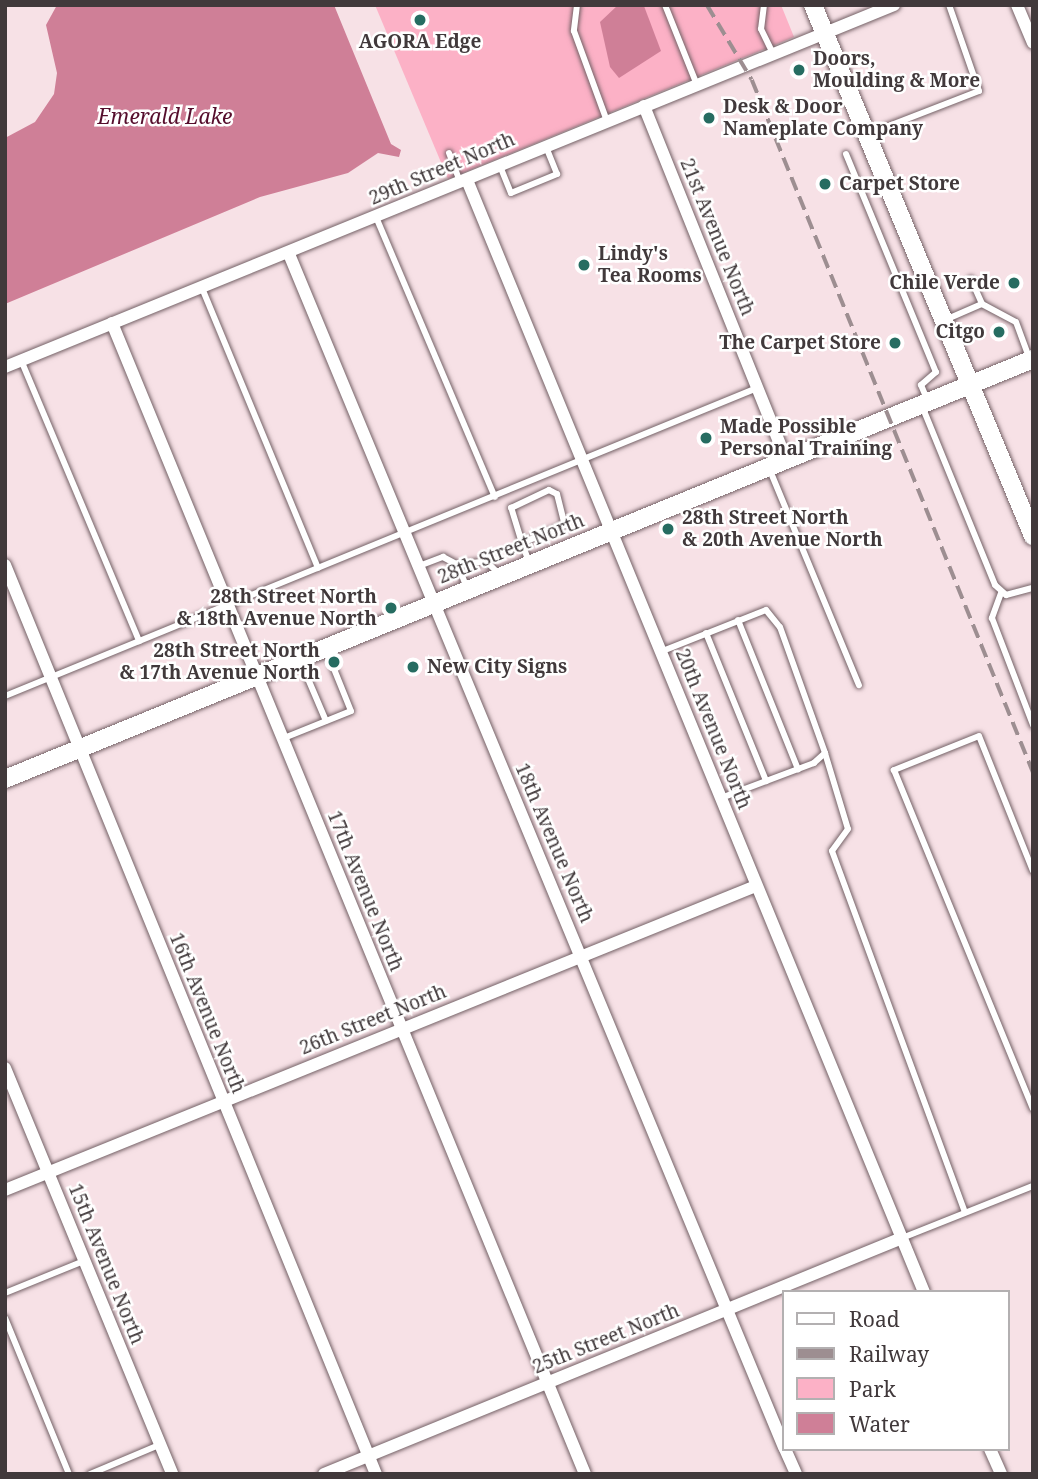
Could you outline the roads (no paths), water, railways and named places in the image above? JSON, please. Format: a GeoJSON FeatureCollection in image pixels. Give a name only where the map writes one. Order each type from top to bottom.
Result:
{"type":"FeatureCollection","features":[{"type":"Feature","properties":{"kind":"street"},"geometry":{"type":"LineString","coordinates":[[813,5],[1033,536]]}},
{"type":"Feature","properties":{"kind":"street","name":"29th Street North"},"geometry":{"type":"LineString","coordinates":[[5,367],[289,254],[894,5]]}},
{"type":"Feature","properties":{"kind":"street"},"geometry":{"type":"LineString","coordinates":[[1017,5],[1033,43]]}},
{"type":"Feature","properties":{"kind":"street","name":"21st Avenue North"},"geometry":{"type":"LineString","coordinates":[[644,106],[757,388],[777,463]]}},
{"type":"Feature","properties":{"kind":"street","name":"20th Avenue North"},"geometry":{"type":"LineString","coordinates":[[464,181],[583,461],[923,1290]]}},
{"type":"Feature","properties":{"kind":"street","name":"18th Avenue North"},"geometry":{"type":"LineString","coordinates":[[289,254],[782,1441]]}},
{"type":"Feature","properties":{"kind":"street","name":"17th Avenue North"},"geometry":{"type":"LineString","coordinates":[[111,323],[585,1474]]}},
{"type":"Feature","properties":{"kind":"street","name":"28th Street North"},"geometry":{"type":"LineString","coordinates":[[5,779],[1031,359]]}},
{"type":"Feature","properties":{"kind":"street","name":"16th Avenue North"},"geometry":{"type":"LineString","coordinates":[[5,565],[376,1474]]}},
{"type":"Feature","properties":{"kind":"street","name":"26th Street North"},"geometry":{"type":"LineString","coordinates":[[5,1190],[756,886]]}},
{"type":"Feature","properties":{"kind":"street","name":"15th Avenue North"},"geometry":{"type":"LineString","coordinates":[[5,1068],[10,1092],[48,1173],[172,1474]]}},
{"type":"Feature","properties":{"kind":"street","name":"25th Street North"},"geometry":{"type":"LineString","coordinates":[[324,1474],[902,1238]]}},
{"type":"Feature","properties":{"kind":"street","name":"18th Avenue North"},"geometry":{"type":"LineString","coordinates":[[786,1451],[796,1474]]}},
{"type":"Feature","properties":{"kind":"street"},"geometry":{"type":"LineString","coordinates":[[991,1451],[1000,1474]]}},
{"type":"Feature","properties":{"kind":"lane"},"geometry":{"type":"LineString","coordinates":[[577,5],[574,31],[607,122]]}},
{"type":"Feature","properties":{"kind":"lane"},"geometry":{"type":"LineString","coordinates":[[665,5],[697,85]]}},
{"type":"Feature","properties":{"kind":"lane"},"geometry":{"type":"LineString","coordinates":[[764,5],[761,29],[772,54]]}},
{"type":"Feature","properties":{"kind":"lane"},"geometry":{"type":"LineString","coordinates":[[867,135],[979,91],[948,5]]}},
{"type":"Feature","properties":{"kind":"lane"},"geometry":{"type":"LineString","coordinates":[[500,166],[511,193],[534,184],[557,174],[546,147]]}},
{"type":"Feature","properties":{"kind":"lane"},"geometry":{"type":"LineString","coordinates":[[450,153],[464,181]]}},
{"type":"Feature","properties":{"kind":"lane"},"geometry":{"type":"LineString","coordinates":[[846,154],[936,372],[921,385],[925,403],[1001,593],[992,618],[1033,725]]}},
{"type":"Feature","properties":{"kind":"lane"},"geometry":{"type":"LineString","coordinates":[[376,217],[495,497]]}},
{"type":"Feature","properties":{"kind":"lane"},"geometry":{"type":"LineString","coordinates":[[971,279],[982,304],[1016,322],[1031,359]]}},
{"type":"Feature","properties":{"kind":"lane"},"geometry":{"type":"LineString","coordinates":[[202,288],[318,568]]}},
{"type":"Feature","properties":{"kind":"lane"},"geometry":{"type":"LineString","coordinates":[[944,321],[982,304]]}},
{"type":"Feature","properties":{"kind":"lane"},"geometry":{"type":"LineString","coordinates":[[21,360],[139,641]]}},
{"type":"Feature","properties":{"kind":"lane"},"geometry":{"type":"LineString","coordinates":[[5,696],[757,388]]}},
{"type":"Feature","properties":{"kind":"lane"},"geometry":{"type":"LineString","coordinates":[[777,463],[859,685]]}},
{"type":"Feature","properties":{"kind":"lane"},"geometry":{"type":"LineString","coordinates":[[527,483],[533,497]]}},
{"type":"Feature","properties":{"kind":"lane"},"geometry":{"type":"LineString","coordinates":[[522,543],[567,520],[553,491],[533,497],[510,513],[530,564]]}},
{"type":"Feature","properties":{"kind":"lane"},"geometry":{"type":"LineString","coordinates":[[419,566],[443,557],[458,565],[486,561],[500,576]]}},
{"type":"Feature","properties":{"kind":"lane"},"geometry":{"type":"LineString","coordinates":[[458,565],[468,589]]}},
{"type":"Feature","properties":{"kind":"lane"},"geometry":{"type":"LineString","coordinates":[[1001,593],[1033,588]]}},
{"type":"Feature","properties":{"kind":"lane"},"geometry":{"type":"LineString","coordinates":[[660,652],[766,610],[780,627],[825,753],[848,829],[832,851],[965,1212]]}},
{"type":"Feature","properties":{"kind":"lane"},"geometry":{"type":"LineString","coordinates":[[738,620],[798,769]]}},
{"type":"Feature","properties":{"kind":"lane"},"geometry":{"type":"LineString","coordinates":[[706,633],[766,781]]}},
{"type":"Feature","properties":{"kind":"lane"},"geometry":{"type":"LineString","coordinates":[[281,739],[351,711],[325,648]]}},
{"type":"Feature","properties":{"kind":"lane"},"geometry":{"type":"LineString","coordinates":[[299,658],[326,721]]}},
{"type":"Feature","properties":{"kind":"lane"},"geometry":{"type":"LineString","coordinates":[[1033,871],[979,736],[894,770],[1033,1109]]}},
{"type":"Feature","properties":{"kind":"lane"},"geometry":{"type":"LineString","coordinates":[[720,798],[798,769],[825,753]]}},
{"type":"Feature","properties":{"kind":"lane"},"geometry":{"type":"LineString","coordinates":[[902,1238],[1033,1186]]}},
{"type":"Feature","properties":{"kind":"lane"},"geometry":{"type":"LineString","coordinates":[[5,1293],[84,1261]]}},
{"type":"Feature","properties":{"kind":"lane"},"geometry":{"type":"LineString","coordinates":[[5,1318],[69,1474]]}},
{"type":"Feature","properties":{"kind":"lane"},"geometry":{"type":"LineString","coordinates":[[90,1474],[160,1445]]}},
{"type":"Feature","properties":{"kind":"water","name":"Emerald Lake"},"geometry":{"type":"Polygon","coordinates":[[[57,5],[334,5],[391,144],[401,150],[399,157],[378,153],[348,173],[260,197],[5,304],[5,138],[35,122],[54,94],[57,73],[46,25],[57,5]]]}},
{"type":"Feature","properties":{"kind":"water"},"geometry":{"type":"Polygon","coordinates":[[[618,5],[644,6],[661,51],[619,78],[610,67],[600,22],[618,5]]]}},
{"type":"Feature","properties":{"kind":"railway"},"geometry":{"type":"LineString","coordinates":[[707,5],[752,80],[1033,772]]}},
{"type":"Feature","properties":{"kind":"place","name":"AGORA Edge"},"geometry":{"type":"Point","coordinates":[420,20]}},
{"type":"Feature","properties":{"kind":"place","name":"Doors, Moulding & More"},"geometry":{"type":"Point","coordinates":[799,70]}},
{"type":"Feature","properties":{"kind":"place","name":"Desk & Door Nameplate Company"},"geometry":{"type":"Point","coordinates":[709,118]}},
{"type":"Feature","properties":{"kind":"place","name":"Carpet Store"},"geometry":{"type":"Point","coordinates":[825,184]}},
{"type":"Feature","properties":{"kind":"place","name":"Lindy's Tea Rooms"},"geometry":{"type":"Point","coordinates":[584,265]}},
{"type":"Feature","properties":{"kind":"place","name":"Chile Verde"},"geometry":{"type":"Point","coordinates":[1014,283]}},
{"type":"Feature","properties":{"kind":"place","name":"Citgo"},"geometry":{"type":"Point","coordinates":[999,332]}},
{"type":"Feature","properties":{"kind":"place","name":"The Carpet Store"},"geometry":{"type":"Point","coordinates":[895,343]}},
{"type":"Feature","properties":{"kind":"place","name":"Made Possible Personal Training"},"geometry":{"type":"Point","coordinates":[706,438]}},
{"type":"Feature","properties":{"kind":"place","name":"28th Street North & 20th Avenue North"},"geometry":{"type":"Point","coordinates":[668,529]}},
{"type":"Feature","properties":{"kind":"place","name":"28th Street North & 18th Avenue North"},"geometry":{"type":"Point","coordinates":[391,608]}},
{"type":"Feature","properties":{"kind":"place","name":"28th Street North & 17th Avenue North"},"geometry":{"type":"Point","coordinates":[334,662]}},
{"type":"Feature","properties":{"kind":"place","name":"New City Signs"},"geometry":{"type":"Point","coordinates":[413,667]}}]}
